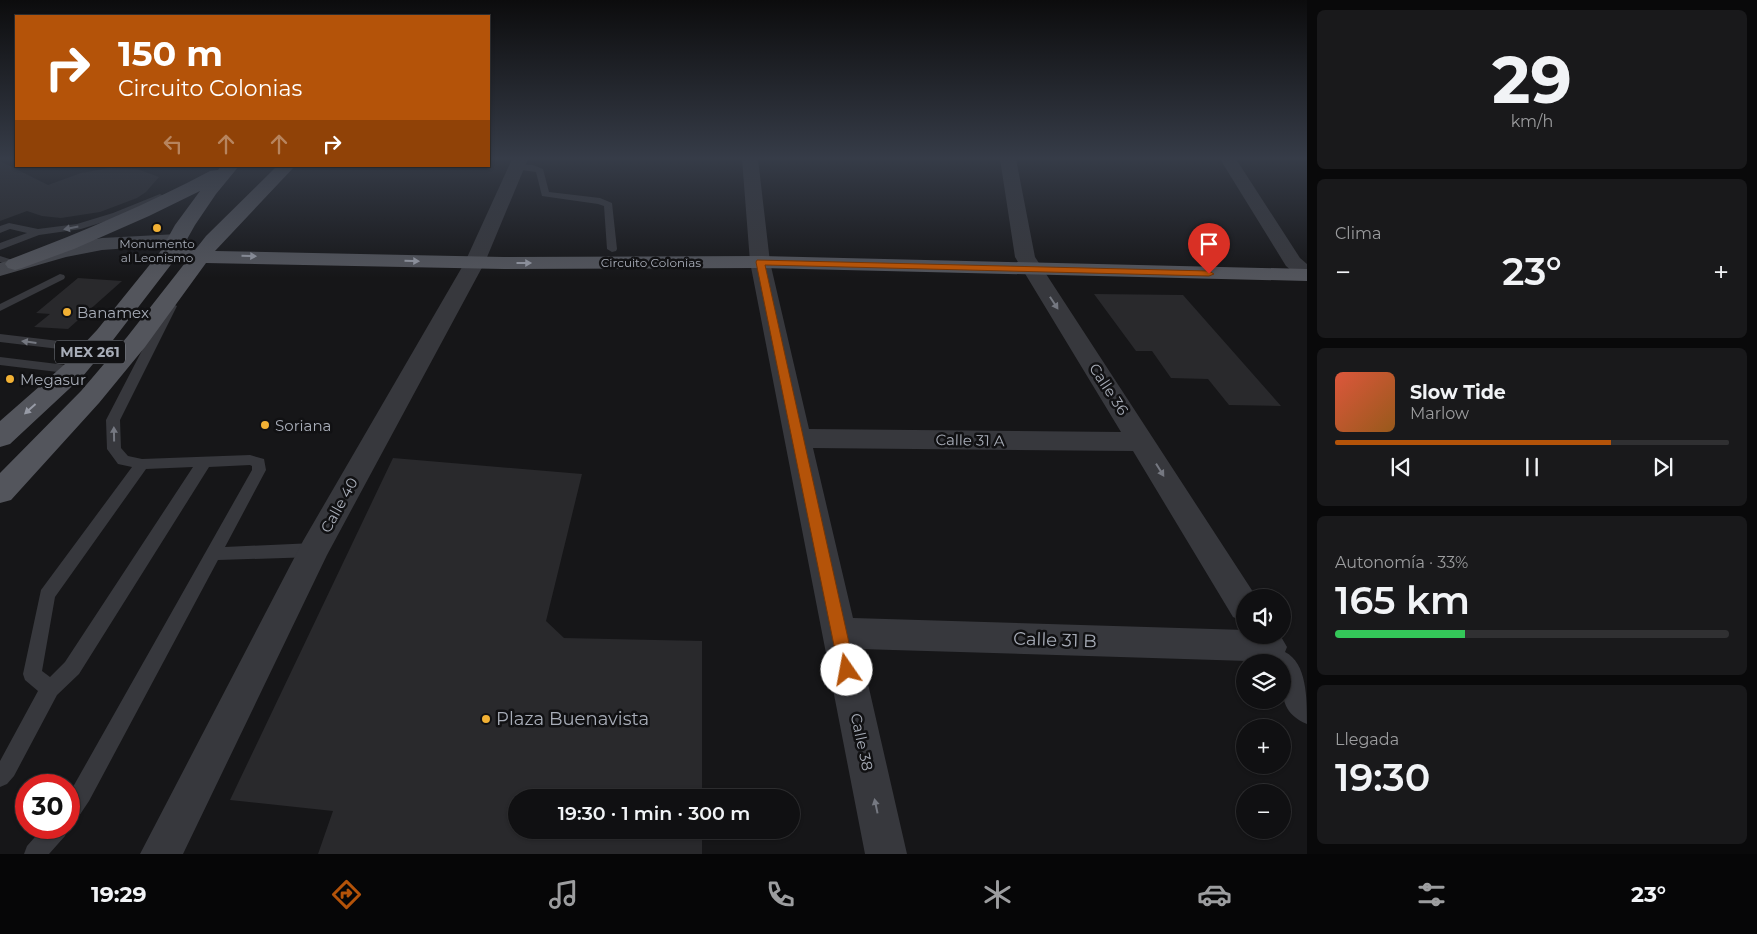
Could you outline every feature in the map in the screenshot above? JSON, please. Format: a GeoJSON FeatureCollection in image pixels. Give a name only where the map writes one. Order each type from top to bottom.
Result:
{"type":"FeatureCollection","features":[{"type":"Feature","properties":{"kind":"main road"},"geometry":{"type":"LineString","coordinates":[[5,264],[76,242],[174,199]]}},
{"type":"Feature","properties":{"kind":"main road","name":"MEX 261"},"geometry":{"type":"LineString","coordinates":[[0,437],[74,370],[92,349],[173,248],[185,225],[204,199]]}},
{"type":"Feature","properties":{"kind":"main road","name":"MEX 261"},"geometry":{"type":"LineString","coordinates":[[0,492],[90,397],[136,342],[202,254],[255,199]]}},
{"type":"Feature","properties":{"kind":"main road","name":"Circuito Colonias"},"geometry":{"type":"LineString","coordinates":[[5,264],[102,244],[173,248],[202,254],[760,257],[1029,264],[1304,268]]}},
{"type":"Feature","properties":{"kind":"main road","name":"Circuito Colonias"},"geometry":{"type":"LineString","coordinates":[[0,288],[53,274],[72,263],[173,248]]}},
{"type":"Feature","properties":{"kind":"main road","name":"Circuito Colonias"},"geometry":{"type":"LineString","coordinates":[[478,255],[612,249],[760,257]]}},
{"type":"Feature","properties":{"kind":"street","name":"Calle 40"},"geometry":{"type":"LineString","coordinates":[[161,854],[314,550],[478,255],[503,199]]}},
{"type":"Feature","properties":{"kind":"street","name":"Calle 38"},"geometry":{"type":"LineString","coordinates":[[754,199],[760,257],[886,854]]}},
{"type":"Feature","properties":{"kind":"street","name":"Calle 36"},"geometry":{"type":"LineString","coordinates":[[1016,199],[1029,264],[1236,593]]}},
{"type":"Feature","properties":{"kind":"street"},"geometry":{"type":"LineString","coordinates":[[1256,199],[1304,268]]}},
{"type":"Feature","properties":{"kind":"street","name":"Calle 31 A"},"geometry":{"type":"LineString","coordinates":[[798,438],[1142,442]]}},
{"type":"Feature","properties":{"kind":"street","name":"Calle 31 B"},"geometry":{"type":"LineString","coordinates":[[839,632],[1274,653]]}},
{"type":"Feature","properties":{"kind":"street"},"geometry":{"type":"LineString","coordinates":[[1274,653],[1307,706]]}},
{"type":"Feature","properties":{"kind":"lane"},"geometry":{"type":"LineString","coordinates":[[1,247],[38,232],[58,230],[98,221],[152,199]]}},
{"type":"Feature","properties":{"kind":"lane"},"geometry":{"type":"LineString","coordinates":[[583,199],[600,201],[608,205],[612,249]]}},
{"type":"Feature","properties":{"kind":"lane"},"geometry":{"type":"LineString","coordinates":[[0,230],[9,226],[38,232]]}},
{"type":"Feature","properties":{"kind":"lane"},"geometry":{"type":"LineString","coordinates":[[80,797],[211,554],[259,470],[259,463],[250,460],[142,464],[123,460],[114,449],[113,420],[202,254]]}},
{"type":"Feature","properties":{"kind":"lane"},"geometry":{"type":"LineString","coordinates":[[0,308],[53,274]]}},
{"type":"Feature","properties":{"kind":"lane"},"geometry":{"type":"LineString","coordinates":[[0,338],[92,349]]}},
{"type":"Feature","properties":{"kind":"lane"},"geometry":{"type":"LineString","coordinates":[[0,361],[74,370]]}},
{"type":"Feature","properties":{"kind":"lane"},"geometry":{"type":"LineString","coordinates":[[0,777],[7,769],[50,689],[72,668],[205,461]]}},
{"type":"Feature","properties":{"kind":"lane"},"geometry":{"type":"LineString","coordinates":[[50,689],[32,674],[46,596],[142,464]]}},
{"type":"Feature","properties":{"kind":"lane"},"geometry":{"type":"LineString","coordinates":[[211,554],[314,550]]}},
{"type":"Feature","properties":{"kind":"lane"},"geometry":{"type":"LineString","coordinates":[[35,854],[47,839]]}},
{"type":"Feature","properties":{"kind":"building"},"geometry":{"type":"Polygon","coordinates":[[[0,199],[135,199],[100,212],[61,218],[42,216],[27,211],[0,221],[0,199]]]}},
{"type":"Feature","properties":{"kind":"building"},"geometry":{"type":"Polygon","coordinates":[[[78,278],[122,281],[68,329],[34,327],[50,314],[36,313],[78,278]]]}},
{"type":"Feature","properties":{"kind":"building"},"geometry":{"type":"Polygon","coordinates":[[[1094,294],[1183,295],[1281,406],[1229,405],[1208,379],[1171,378],[1152,351],[1136,351],[1094,294]]]}},
{"type":"Feature","properties":{"kind":"building","name":"Plaza Buenavista"},"geometry":{"type":"Polygon","coordinates":[[[393,458],[582,474],[546,621],[564,638],[702,641],[702,789],[508,789],[508,839],[702,839],[702,854],[318,854],[333,811],[230,800],[393,458]]]}},
{"type":"Feature","properties":{"kind":"place","name":"Monumento al Leonismo"},"geometry":{"type":"Point","coordinates":[157,228]}},
{"type":"Feature","properties":{"kind":"place","name":"Banamex"},"geometry":{"type":"Point","coordinates":[67,312]}},
{"type":"Feature","properties":{"kind":"place","name":"Megasur"},"geometry":{"type":"Point","coordinates":[10,379]}},
{"type":"Feature","properties":{"kind":"place","name":"Soriana"},"geometry":{"type":"Point","coordinates":[265,425]}},
{"type":"Feature","properties":{"kind":"place","name":"Plaza Buenavista"},"geometry":{"type":"Point","coordinates":[486,719]}},
{"type":"Feature","properties":{"kind":"route"},"geometry":{"type":"LineString","coordinates":[[847,670],[760,262],[1209,274]]}}]}
